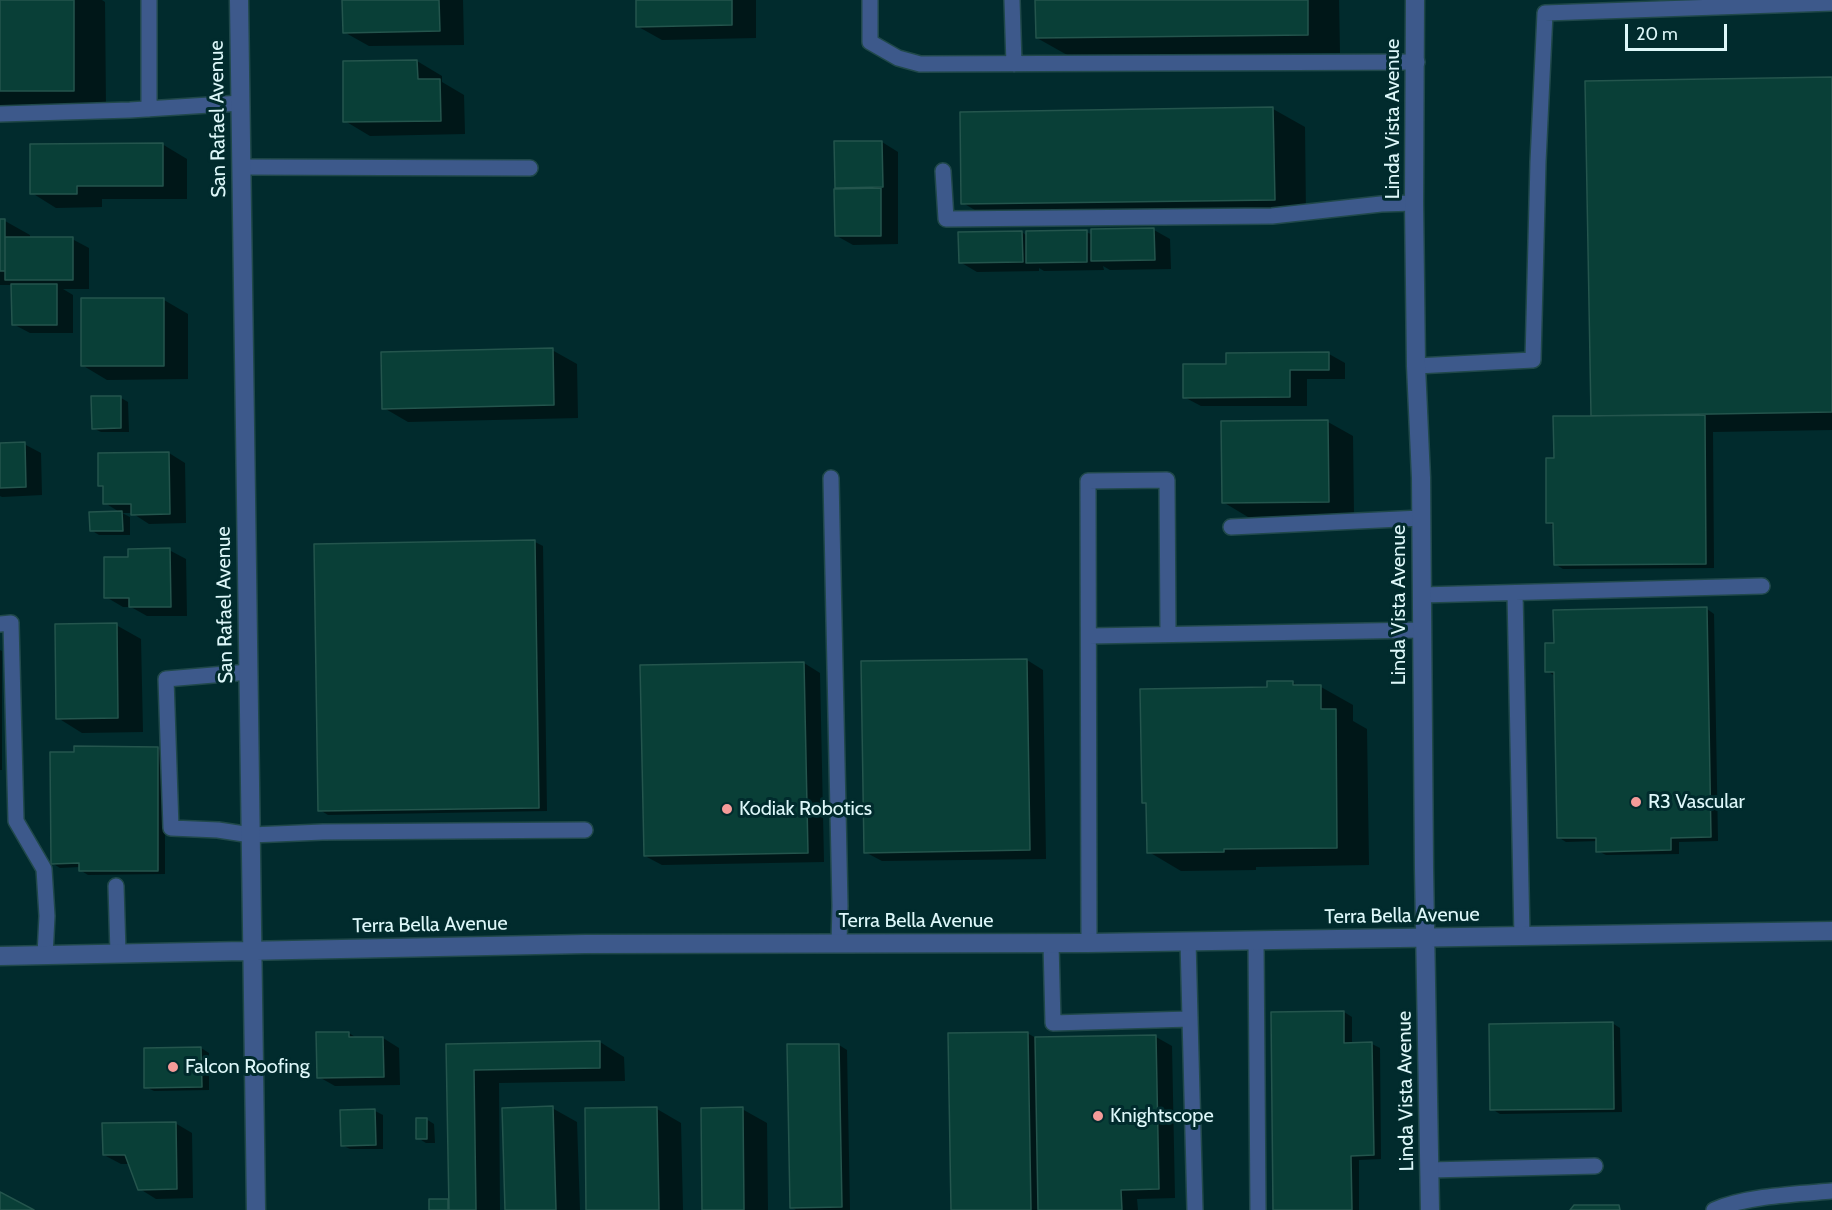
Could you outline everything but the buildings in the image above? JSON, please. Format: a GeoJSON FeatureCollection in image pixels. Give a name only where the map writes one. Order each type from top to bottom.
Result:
{"type":"FeatureCollection","features":[{"type":"Feature","properties":{"kind":"street","name":"San Rafael Avenue"},"geometry":{"type":"LineString","coordinates":[[239,0],[256,1210]]}},
{"type":"Feature","properties":{"kind":"street","name":"Linda Vista Avenue"},"geometry":{"type":"LineString","coordinates":[[1416,0],[1414,203],[1421,518],[1430,1210]]}},
{"type":"Feature","properties":{"kind":"street","name":"Terra Bella Avenue"},"geometry":{"type":"LineString","coordinates":[[0,956],[585,944],[1089,943],[1832,931]]}},
{"type":"Feature","properties":{"kind":"lane"},"geometry":{"type":"LineString","coordinates":[[149,0],[150,109]]}},
{"type":"Feature","properties":{"kind":"lane"},"geometry":{"type":"LineString","coordinates":[[870,0],[870,42],[898,58],[920,64],[1417,62]]}},
{"type":"Feature","properties":{"kind":"lane"},"geometry":{"type":"LineString","coordinates":[[1012,0],[1014,64]]}},
{"type":"Feature","properties":{"kind":"lane"},"geometry":{"type":"LineString","coordinates":[[1416,366],[1533,360],[1538,162],[1545,13],[1832,3]]}},
{"type":"Feature","properties":{"kind":"lane"},"geometry":{"type":"LineString","coordinates":[[0,114],[241,104]]}},
{"type":"Feature","properties":{"kind":"lane"},"geometry":{"type":"LineString","coordinates":[[242,167],[530,168]]}},
{"type":"Feature","properties":{"kind":"lane"},"geometry":{"type":"LineString","coordinates":[[943,171],[946,219],[1272,216],[1381,204],[1414,203]]}},
{"type":"Feature","properties":{"kind":"lane"},"geometry":{"type":"LineString","coordinates":[[831,478],[839,944]]}},
{"type":"Feature","properties":{"kind":"lane"},"geometry":{"type":"LineString","coordinates":[[1089,943],[1088,481],[1167,480],[1168,634]]}},
{"type":"Feature","properties":{"kind":"lane"},"geometry":{"type":"LineString","coordinates":[[1231,527],[1421,518]]}},
{"type":"Feature","properties":{"kind":"lane"},"geometry":{"type":"LineString","coordinates":[[1421,595],[1762,586]]}},
{"type":"Feature","properties":{"kind":"lane"},"geometry":{"type":"LineString","coordinates":[[1515,593],[1522,937]]}},
{"type":"Feature","properties":{"kind":"lane"},"geometry":{"type":"LineString","coordinates":[[0,624],[11,623],[16,821],[44,869],[47,916],[45,955]]}},
{"type":"Feature","properties":{"kind":"lane"},"geometry":{"type":"LineString","coordinates":[[1089,636],[1422,630]]}},
{"type":"Feature","properties":{"kind":"lane"},"geometry":{"type":"LineString","coordinates":[[249,672],[166,679],[171,828],[218,830],[251,835],[323,832],[585,830]]}},
{"type":"Feature","properties":{"kind":"lane"},"geometry":{"type":"LineString","coordinates":[[116,886],[118,953]]}},
{"type":"Feature","properties":{"kind":"lane"},"geometry":{"type":"LineString","coordinates":[[1188,941],[1195,1210]]}},
{"type":"Feature","properties":{"kind":"lane"},"geometry":{"type":"LineString","coordinates":[[1256,941],[1258,1210]]}},
{"type":"Feature","properties":{"kind":"lane"},"geometry":{"type":"LineString","coordinates":[[1051,943],[1053,1023],[1191,1019]]}},
{"type":"Feature","properties":{"kind":"lane"},"geometry":{"type":"LineString","coordinates":[[1430,1170],[1595,1166]]}},
{"type":"Feature","properties":{"kind":"lane"},"geometry":{"type":"LineString","coordinates":[[1714,1210],[1724,1206],[1781,1196],[1832,1191]]}},
{"type":"Feature","properties":{"kind":"place","name":"R3 Vascular"},"geometry":{"type":"Point","coordinates":[1636,802]}},
{"type":"Feature","properties":{"kind":"place","name":"Kodiak Robotics"},"geometry":{"type":"Point","coordinates":[727,809]}},
{"type":"Feature","properties":{"kind":"place","name":"Falcon Roofing"},"geometry":{"type":"Point","coordinates":[173,1067]}},
{"type":"Feature","properties":{"kind":"place","name":"Knightscope"},"geometry":{"type":"Point","coordinates":[1098,1116]}}]}
